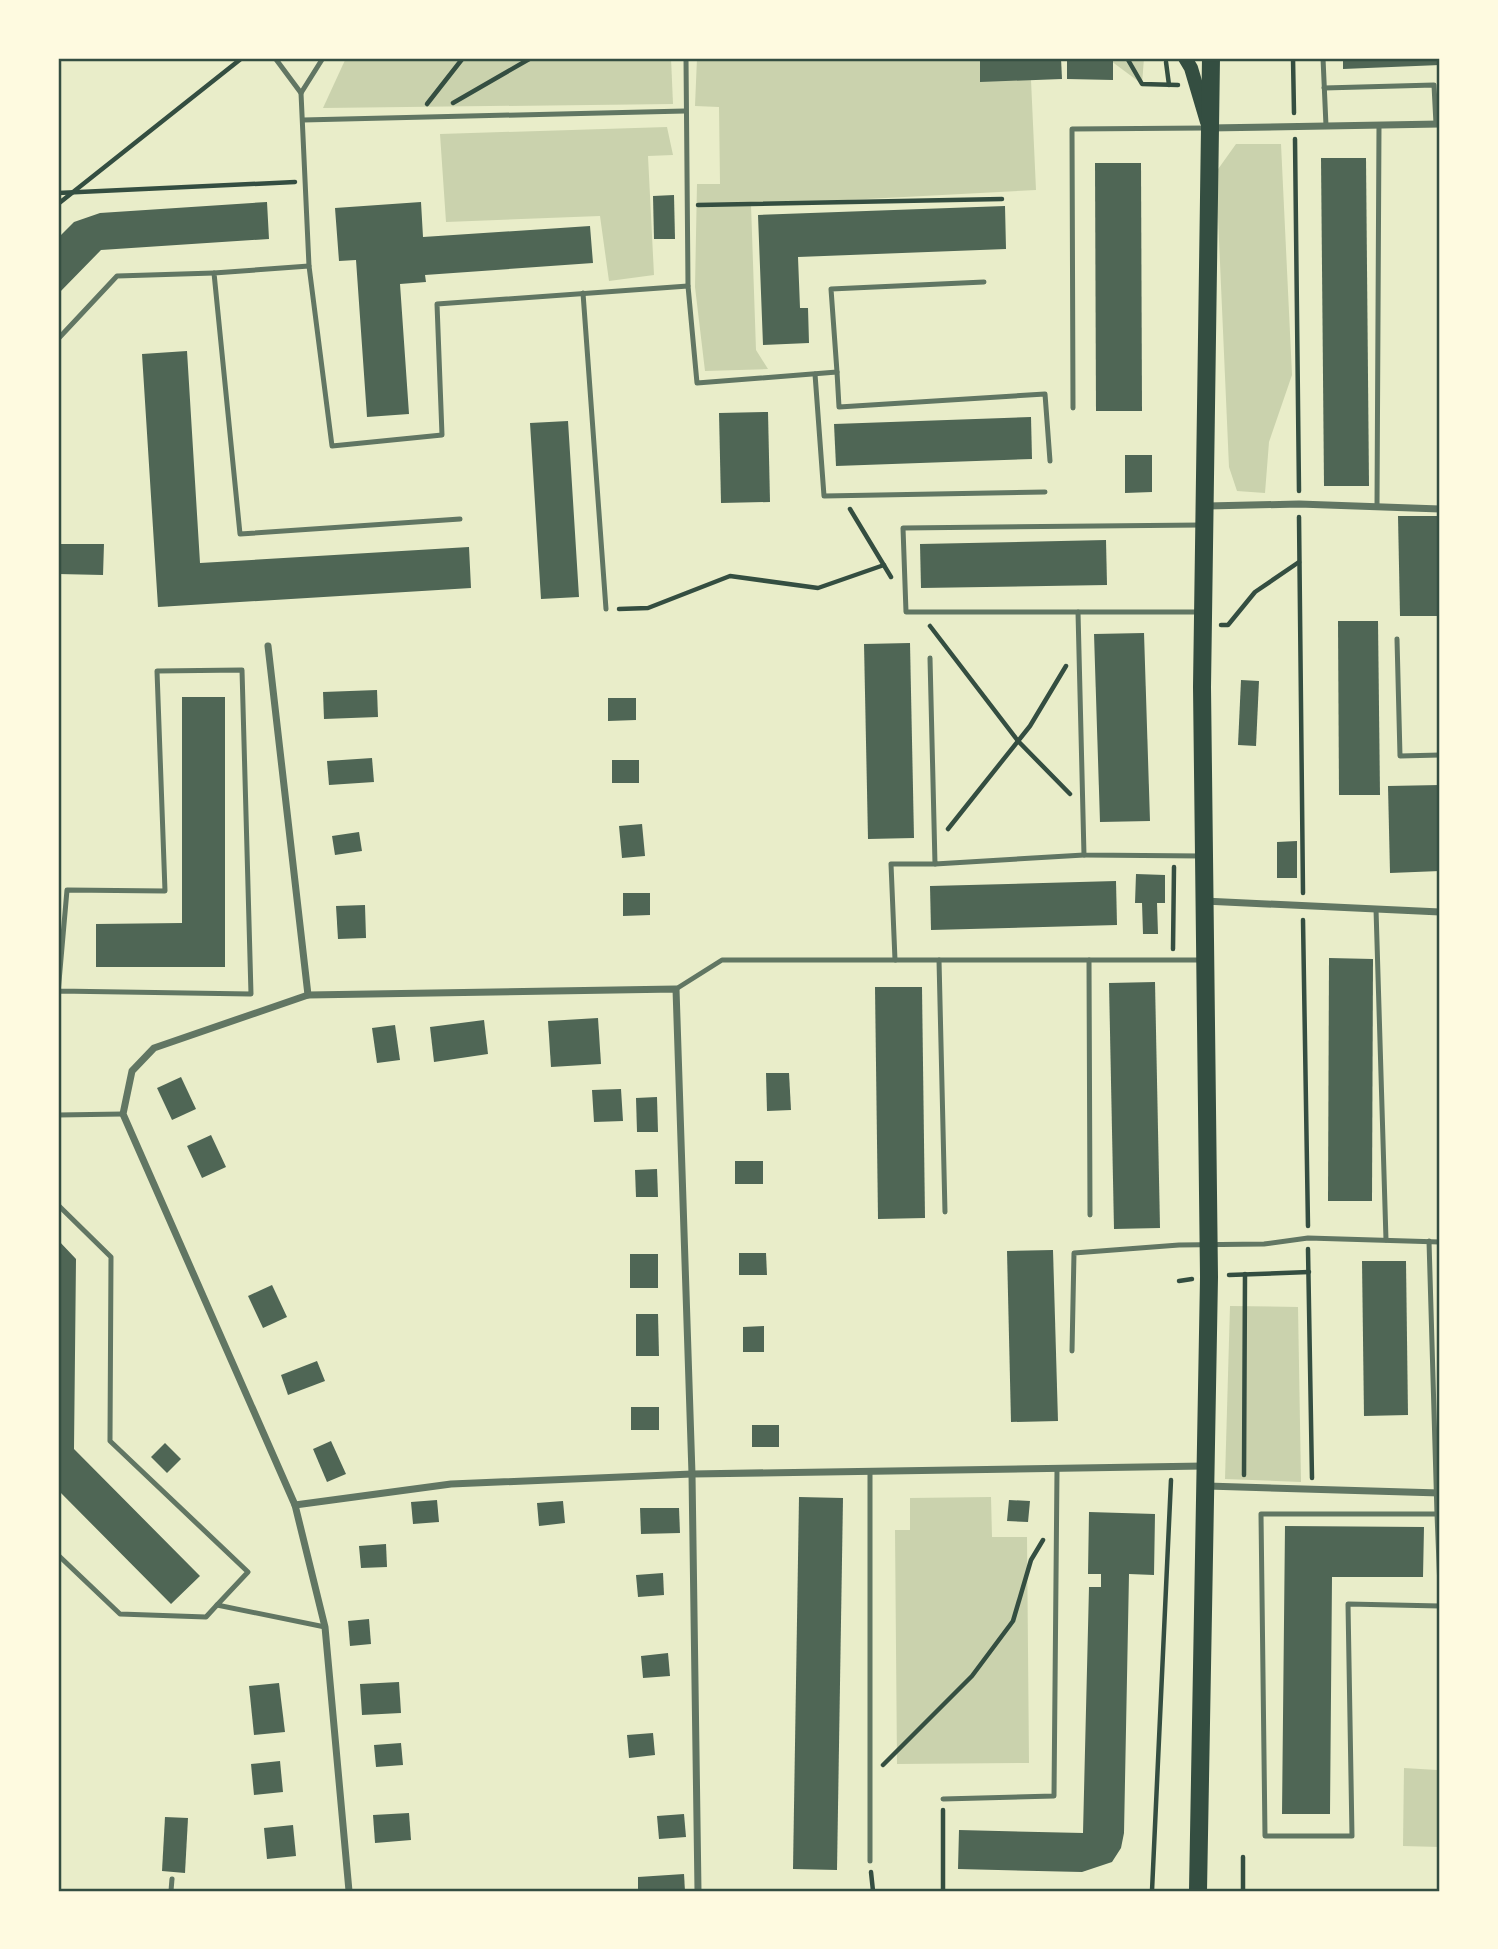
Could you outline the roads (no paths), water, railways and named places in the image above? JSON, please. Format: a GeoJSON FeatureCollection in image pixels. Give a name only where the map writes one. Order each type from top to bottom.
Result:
{"type":"FeatureCollection","features":[{"type":"Feature","properties":{"kind":"main road"},"geometry":{"type":"LineString","coordinates":[[1185,58],[1209,128]]}},
{"type":"Feature","properties":{"kind":"main road"},"geometry":{"type":"LineString","coordinates":[[1198,1891],[1203,1486],[1209,1277],[1202,960],[1203,506],[1211,58]]}},
{"type":"Feature","properties":{"kind":"street"},"geometry":{"type":"LineString","coordinates":[[1209,128],[1438,124]]}},
{"type":"Feature","properties":{"kind":"street"},"geometry":{"type":"LineString","coordinates":[[1203,506],[1299,504],[1440,509]]}},
{"type":"Feature","properties":{"kind":"street"},"geometry":{"type":"LineString","coordinates":[[268,646],[309,995]]}},
{"type":"Feature","properties":{"kind":"street"},"geometry":{"type":"LineString","coordinates":[[1203,901],[1440,912]]}},
{"type":"Feature","properties":{"kind":"street"},"geometry":{"type":"LineString","coordinates":[[349,1891],[325,1627],[295,1505],[123,1114],[132,1071],[155,1048],[309,995],[676,989],[692,1474],[698,1891]]}},
{"type":"Feature","properties":{"kind":"street"},"geometry":{"type":"LineString","coordinates":[[295,1505],[451,1484],[692,1474],[1171,1469],[1204,1466]]}},
{"type":"Feature","properties":{"kind":"street"},"geometry":{"type":"LineString","coordinates":[[1203,1486],[1437,1492]]}},
{"type":"Feature","properties":{"kind":"lane"},"geometry":{"type":"LineString","coordinates":[[275,58],[301,93],[309,267],[332,446],[442,435],[437,304],[688,285]]}},
{"type":"Feature","properties":{"kind":"lane"},"geometry":{"type":"LineString","coordinates":[[301,93],[323,58]]}},
{"type":"Feature","properties":{"kind":"lane"},"geometry":{"type":"LineString","coordinates":[[686,58],[688,285],[697,383],[837,372]]}},
{"type":"Feature","properties":{"kind":"lane"},"geometry":{"type":"LineString","coordinates":[[1323,58],[1326,126]]}},
{"type":"Feature","properties":{"kind":"lane"},"geometry":{"type":"LineString","coordinates":[[1324,88],[1434,85],[1438,124]]}},
{"type":"Feature","properties":{"kind":"lane"},"geometry":{"type":"LineString","coordinates":[[303,120],[685,111]]}},
{"type":"Feature","properties":{"kind":"lane"},"geometry":{"type":"LineString","coordinates":[[1377,507],[1379,125]]}},
{"type":"Feature","properties":{"kind":"lane"},"geometry":{"type":"LineString","coordinates":[[1073,408],[1072,129],[1209,128]]}},
{"type":"Feature","properties":{"kind":"lane"},"geometry":{"type":"LineString","coordinates":[[58,340],[117,276],[309,267]]}},
{"type":"Feature","properties":{"kind":"lane"},"geometry":{"type":"LineString","coordinates":[[214,272],[240,534],[460,519]]}},
{"type":"Feature","properties":{"kind":"lane"},"geometry":{"type":"LineString","coordinates":[[984,282],[831,289],[839,407],[1045,394],[1050,461]]}},
{"type":"Feature","properties":{"kind":"lane"},"geometry":{"type":"LineString","coordinates":[[583,293],[606,609]]}},
{"type":"Feature","properties":{"kind":"lane"},"geometry":{"type":"LineString","coordinates":[[815,374],[824,496],[1045,492]]}},
{"type":"Feature","properties":{"kind":"lane"},"geometry":{"type":"LineString","coordinates":[[1203,525],[903,528],[906,612],[1078,612],[1203,618]]}},
{"type":"Feature","properties":{"kind":"lane"},"geometry":{"type":"LineString","coordinates":[[1078,612],[1084,855]]}},
{"type":"Feature","properties":{"kind":"lane"},"geometry":{"type":"LineString","coordinates":[[1397,639],[1400,756],[1440,755]]}},
{"type":"Feature","properties":{"kind":"lane"},"geometry":{"type":"LineString","coordinates":[[930,658],[935,864]]}},
{"type":"Feature","properties":{"kind":"lane"},"geometry":{"type":"LineString","coordinates":[[242,670],[251,995],[58,992],[67,890],[165,891],[157,671],[242,670]]}},
{"type":"Feature","properties":{"kind":"lane"},"geometry":{"type":"LineString","coordinates":[[895,960],[891,864],[1084,855],[1204,856]]}},
{"type":"Feature","properties":{"kind":"lane"},"geometry":{"type":"LineString","coordinates":[[1377,909],[1386,1240]]}},
{"type":"Feature","properties":{"kind":"lane"},"geometry":{"type":"LineString","coordinates":[[676,989],[722,960],[1202,960]]}},
{"type":"Feature","properties":{"kind":"lane"},"geometry":{"type":"LineString","coordinates":[[939,960],[945,1212]]}},
{"type":"Feature","properties":{"kind":"lane"},"geometry":{"type":"LineString","coordinates":[[1089,960],[1090,1215]]}},
{"type":"Feature","properties":{"kind":"lane"},"geometry":{"type":"LineString","coordinates":[[58,1115],[123,1114]]}},
{"type":"Feature","properties":{"kind":"lane"},"geometry":{"type":"LineString","coordinates":[[58,1205],[111,1257],[110,1441],[248,1572],[206,1617],[120,1614],[58,1555]]}},
{"type":"Feature","properties":{"kind":"lane"},"geometry":{"type":"LineString","coordinates":[[1072,1350],[1074,1253],[1308,1238],[1440,1242]]}},
{"type":"Feature","properties":{"kind":"lane"},"geometry":{"type":"LineString","coordinates":[[1429,1241],[1440,1588]]}},
{"type":"Feature","properties":{"kind":"lane"},"geometry":{"type":"LineString","coordinates":[[943,1799],[1054,1796],[1059,1516],[1057,1470]]}},
{"type":"Feature","properties":{"kind":"lane"},"geometry":{"type":"LineString","coordinates":[[870,1472],[870,1861]]}},
{"type":"Feature","properties":{"kind":"lane"},"geometry":{"type":"LineString","coordinates":[[1437,1514],[1261,1514],[1265,1836],[1352,1836],[1348,1605],[1440,1606]]}},
{"type":"Feature","properties":{"kind":"lane"},"geometry":{"type":"LineString","coordinates":[[217,1605],[325,1627]]}},
{"type":"Feature","properties":{"kind":"lane"},"geometry":{"type":"LineString","coordinates":[[171,1891],[172,1879]]}}]}
